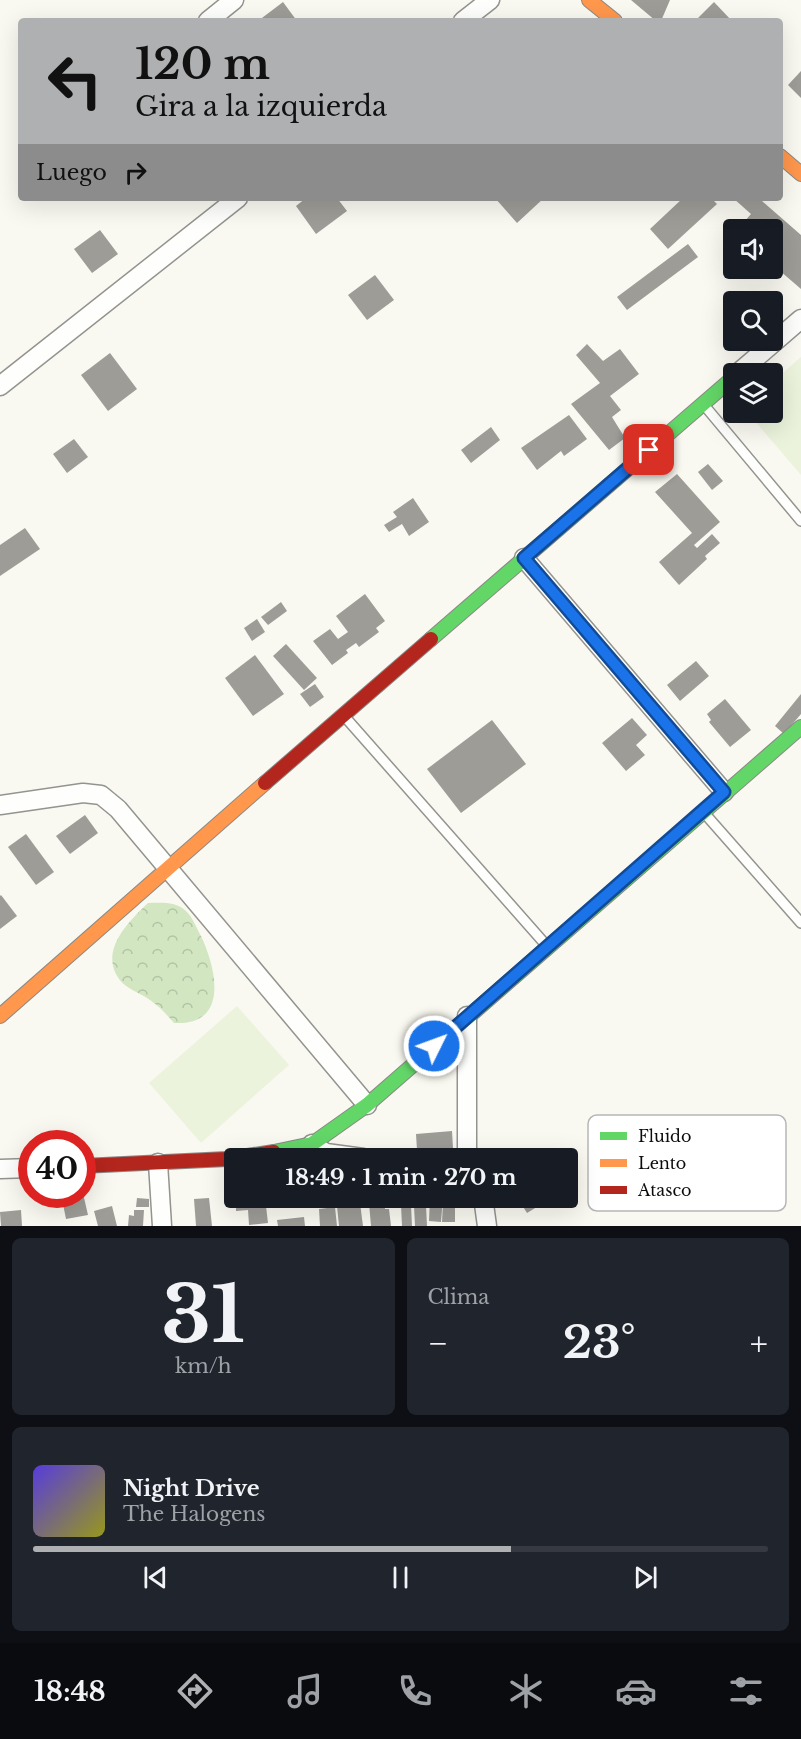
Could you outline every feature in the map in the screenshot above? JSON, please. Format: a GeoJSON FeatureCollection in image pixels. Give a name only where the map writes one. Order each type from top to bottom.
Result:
{"type":"FeatureCollection","features":[{"type":"Feature","properties":{"kind":"street"},"geometry":{"type":"LineString","coordinates":[[212,18],[234,0]]}},
{"type":"Feature","properties":{"kind":"street"},"geometry":{"type":"LineString","coordinates":[[467,18],[490,0]]}},
{"type":"Feature","properties":{"kind":"street"},"geometry":{"type":"LineString","coordinates":[[589,0],[611,18]]}},
{"type":"Feature","properties":{"kind":"street"},"geometry":{"type":"LineString","coordinates":[[783,159],[801,174]]}},
{"type":"Feature","properties":{"kind":"street"},"geometry":{"type":"LineString","coordinates":[[0,386],[234,201]]}},
{"type":"Feature","properties":{"kind":"street"},"geometry":{"type":"LineString","coordinates":[[750,363],[801,318]]}},
{"type":"Feature","properties":{"kind":"street"},"geometry":{"type":"LineString","coordinates":[[0,1016],[168,867],[723,386]]}},
{"type":"Feature","properties":{"kind":"street"},"geometry":{"type":"LineString","coordinates":[[524,558],[724,792]]}},
{"type":"Feature","properties":{"kind":"street"},"geometry":{"type":"LineString","coordinates":[[96,1165],[227,1159],[312,1144],[367,1105],[466,1016],[801,727]]}},
{"type":"Feature","properties":{"kind":"street"},"geometry":{"type":"LineString","coordinates":[[0,805],[82,794],[101,795],[118,809],[168,867],[367,1105]]}},
{"type":"Feature","properties":{"kind":"street"},"geometry":{"type":"LineString","coordinates":[[466,1016],[467,1148]]}},
{"type":"Feature","properties":{"kind":"street"},"geometry":{"type":"LineString","coordinates":[[312,1144],[318,1148]]}},
{"type":"Feature","properties":{"kind":"street"},"geometry":{"type":"LineString","coordinates":[[158,1163],[162,1226]]}},
{"type":"Feature","properties":{"kind":"street"},"geometry":{"type":"LineString","coordinates":[[0,1169],[18,1168]]}},
{"type":"Feature","properties":{"kind":"street"},"geometry":{"type":"LineString","coordinates":[[485,1208],[487,1226]]}},
{"type":"Feature","properties":{"kind":"lane"},"geometry":{"type":"LineString","coordinates":[[702,404],[801,521]]}},
{"type":"Feature","properties":{"kind":"lane"},"geometry":{"type":"LineString","coordinates":[[343,715],[547,946]]}},
{"type":"Feature","properties":{"kind":"lane"},"geometry":{"type":"LineString","coordinates":[[702,811],[801,923]]}},
{"type":"Feature","properties":{"kind":"green space"},"geometry":{"type":"Polygon","coordinates":[[[801,357],[801,475],[757,423],[783,423],[783,372],[801,357]]]}},
{"type":"Feature","properties":{"kind":"green space"},"geometry":{"type":"Polygon","coordinates":[[[148,903],[169,903],[183,908],[193,920],[207,950],[214,979],[214,993],[211,1006],[204,1015],[192,1022],[174,1023],[153,1002],[122,982],[114,968],[112,958],[118,938],[148,903]]]}},
{"type":"Feature","properties":{"kind":"green space"},"geometry":{"type":"Polygon","coordinates":[[[237,1006],[289,1065],[201,1143],[149,1083],[237,1006]]]}},
{"type":"Feature","properties":{"kind":"building"},"geometry":{"type":"Polygon","coordinates":[[[631,0],[670,0],[662,18],[652,18],[631,0]]]}},
{"type":"Feature","properties":{"kind":"building"},"geometry":{"type":"Polygon","coordinates":[[[283,2],[295,18],[262,18],[283,2]]]}},
{"type":"Feature","properties":{"kind":"building"},"geometry":{"type":"Polygon","coordinates":[[[714,2],[729,18],[698,18],[714,2]]]}},
{"type":"Feature","properties":{"kind":"building"},"geometry":{"type":"Polygon","coordinates":[[[801,71],[801,98],[788,85],[801,71]]]}},
{"type":"Feature","properties":{"kind":"building"},"geometry":{"type":"Polygon","coordinates":[[[302,201],[339,201],[347,211],[316,234],[296,206],[302,201]]]}},
{"type":"Feature","properties":{"kind":"building"},"geometry":{"type":"Polygon","coordinates":[[[498,201],[541,201],[517,223],[498,201]]]}},
{"type":"Feature","properties":{"kind":"building"},"geometry":{"type":"Polygon","coordinates":[[[680,201],[714,201],[717,204],[668,249],[650,229],[680,201]]]}},
{"type":"Feature","properties":{"kind":"building"},"geometry":{"type":"Polygon","coordinates":[[[736,201],[762,201],[783,219],[747,219],[751,214],[736,201]]]}},
{"type":"Feature","properties":{"kind":"building"},"geometry":{"type":"Polygon","coordinates":[[[783,219],[801,235],[801,289],[783,273],[783,219]]]}},
{"type":"Feature","properties":{"kind":"building"},"geometry":{"type":"Polygon","coordinates":[[[100,230],[118,254],[92,273],[74,249],[100,230]]]}},
{"type":"Feature","properties":{"kind":"building"},"geometry":{"type":"Polygon","coordinates":[[[688,244],[698,257],[627,310],[617,297],[688,244]]]}},
{"type":"Feature","properties":{"kind":"building"},"geometry":{"type":"Polygon","coordinates":[[[375,275],[394,300],[367,320],[348,295],[375,275]]]}},
{"type":"Feature","properties":{"kind":"building"},"geometry":{"type":"Polygon","coordinates":[[[587,344],[603,361],[620,349],[639,374],[610,396],[621,410],[612,417],[625,438],[609,450],[571,404],[600,383],[576,355],[587,344]]]}},
{"type":"Feature","properties":{"kind":"building"},"geometry":{"type":"Polygon","coordinates":[[[110,353],[137,389],[108,411],[81,375],[110,353]]]}},
{"type":"Feature","properties":{"kind":"building"},"geometry":{"type":"Polygon","coordinates":[[[569,415],[587,439],[564,456],[561,451],[537,470],[521,448],[569,415]]]}},
{"type":"Feature","properties":{"kind":"building"},"geometry":{"type":"Polygon","coordinates":[[[491,427],[500,440],[471,463],[461,450],[491,427]]]}},
{"type":"Feature","properties":{"kind":"building"},"geometry":{"type":"Polygon","coordinates":[[[74,439],[88,457],[67,473],[53,454],[74,439]]]}},
{"type":"Feature","properties":{"kind":"building"},"geometry":{"type":"Polygon","coordinates":[[[708,464],[723,481],[712,490],[698,472],[708,464]]]}},
{"type":"Feature","properties":{"kind":"building"},"geometry":{"type":"Polygon","coordinates":[[[677,474],[720,522],[694,545],[697,548],[712,534],[720,543],[705,556],[707,559],[679,585],[659,562],[692,533],[655,492],[677,474]]]}},
{"type":"Feature","properties":{"kind":"building"},"geometry":{"type":"Polygon","coordinates":[[[413,498],[429,522],[409,536],[402,524],[389,532],[384,525],[397,517],[393,512],[413,498]]]}},
{"type":"Feature","properties":{"kind":"building"},"geometry":{"type":"Polygon","coordinates":[[[25,528],[40,549],[0,576],[0,545],[25,528]]]}},
{"type":"Feature","properties":{"kind":"building"},"geometry":{"type":"Polygon","coordinates":[[[365,594],[385,621],[376,628],[379,632],[359,647],[356,643],[346,650],[348,653],[332,665],[313,641],[330,629],[338,639],[348,632],[336,616],[365,594]]]}},
{"type":"Feature","properties":{"kind":"building"},"geometry":{"type":"Polygon","coordinates":[[[281,602],[287,611],[268,625],[261,617],[281,602]]]}},
{"type":"Feature","properties":{"kind":"building"},"geometry":{"type":"Polygon","coordinates":[[[257,619],[265,632],[252,641],[244,628],[257,619]]]}},
{"type":"Feature","properties":{"kind":"building"},"geometry":{"type":"Polygon","coordinates":[[[286,644],[317,678],[304,690],[273,656],[286,644]]]}},
{"type":"Feature","properties":{"kind":"building"},"geometry":{"type":"Polygon","coordinates":[[[255,655],[284,694],[253,716],[225,678],[255,655]]]}},
{"type":"Feature","properties":{"kind":"building"},"geometry":{"type":"Polygon","coordinates":[[[696,661],[709,676],[680,701],[667,685],[696,661]]]}},
{"type":"Feature","properties":{"kind":"building"},"geometry":{"type":"Polygon","coordinates":[[[315,684],[324,697],[310,707],[300,694],[315,684]]]}},
{"type":"Feature","properties":{"kind":"building"},"geometry":{"type":"Polygon","coordinates":[[[801,694],[801,714],[784,734],[775,726],[801,694]]]}},
{"type":"Feature","properties":{"kind":"building"},"geometry":{"type":"Polygon","coordinates":[[[725,699],[751,730],[730,747],[709,722],[711,720],[707,714],[725,699]]]}},
{"type":"Feature","properties":{"kind":"building"},"geometry":{"type":"Polygon","coordinates":[[[632,718],[647,735],[636,745],[645,755],[626,771],[602,743],[632,718]]]}},
{"type":"Feature","properties":{"kind":"building"},"geometry":{"type":"Polygon","coordinates":[[[492,720],[526,764],[461,813],[427,769],[492,720]]]}},
{"type":"Feature","properties":{"kind":"building"},"geometry":{"type":"Polygon","coordinates":[[[85,815],[98,833],[70,854],[56,836],[85,815]]]}},
{"type":"Feature","properties":{"kind":"building"},"geometry":{"type":"Polygon","coordinates":[[[26,834],[54,872],[36,885],[8,847],[26,834]]]}},
{"type":"Feature","properties":{"kind":"building"},"geometry":{"type":"Polygon","coordinates":[[[0,896],[17,916],[0,929],[0,896]]]}},
{"type":"Feature","properties":{"kind":"building"},"geometry":{"type":"Polygon","coordinates":[[[452,1131],[453,1148],[417,1148],[416,1134],[452,1131]]]}},
{"type":"Feature","properties":{"kind":"building"},"geometry":{"type":"Polygon","coordinates":[[[137,1198],[149,1199],[149,1207],[136,1207],[137,1198]]]}},
{"type":"Feature","properties":{"kind":"building"},"geometry":{"type":"Polygon","coordinates":[[[209,1198],[212,1226],[196,1226],[194,1199],[209,1198]]]}},
{"type":"Feature","properties":{"kind":"building"},"geometry":{"type":"Polygon","coordinates":[[[112,1206],[117,1226],[98,1226],[94,1211],[112,1206]]]}},
{"type":"Feature","properties":{"kind":"building"},"geometry":{"type":"Polygon","coordinates":[[[64,1208],[86,1208],[88,1215],[66,1219],[64,1208]]]}},
{"type":"Feature","properties":{"kind":"building"},"geometry":{"type":"Polygon","coordinates":[[[236,1208],[266,1208],[268,1223],[249,1225],[248,1210],[236,1211],[236,1208]]]}},
{"type":"Feature","properties":{"kind":"building"},"geometry":{"type":"Polygon","coordinates":[[[335,1208],[337,1226],[320,1226],[319,1209],[335,1208]]]}},
{"type":"Feature","properties":{"kind":"building"},"geometry":{"type":"Polygon","coordinates":[[[337,1208],[361,1208],[363,1226],[339,1226],[337,1208]]]}},
{"type":"Feature","properties":{"kind":"building"},"geometry":{"type":"Polygon","coordinates":[[[369,1208],[389,1209],[391,1226],[371,1226],[369,1208]]]}},
{"type":"Feature","properties":{"kind":"building"},"geometry":{"type":"Polygon","coordinates":[[[401,1208],[411,1208],[412,1226],[402,1226],[401,1208]]]}},
{"type":"Feature","properties":{"kind":"building"},"geometry":{"type":"Polygon","coordinates":[[[414,1208],[426,1208],[427,1226],[415,1226],[414,1208]]]}},
{"type":"Feature","properties":{"kind":"building"},"geometry":{"type":"Polygon","coordinates":[[[430,1208],[442,1208],[441,1222],[429,1221],[430,1208]]]}},
{"type":"Feature","properties":{"kind":"building"},"geometry":{"type":"Polygon","coordinates":[[[443,1208],[455,1208],[455,1222],[442,1222],[443,1208]]]}},
{"type":"Feature","properties":{"kind":"building"},"geometry":{"type":"Polygon","coordinates":[[[524,1208],[535,1208],[527,1213],[524,1208]]]}},
{"type":"Feature","properties":{"kind":"building"},"geometry":{"type":"Polygon","coordinates":[[[21,1210],[22,1226],[1,1226],[0,1212],[21,1210]]]}},
{"type":"Feature","properties":{"kind":"building"},"geometry":{"type":"Polygon","coordinates":[[[134,1210],[144,1210],[143,1226],[128,1226],[129,1215],[134,1216],[134,1210]]]}},
{"type":"Feature","properties":{"kind":"building"},"geometry":{"type":"Polygon","coordinates":[[[304,1217],[305,1226],[278,1226],[277,1220],[304,1217]]]}},
{"type":"Feature","properties":{"kind":"traffic: fast"},"geometry":{"type":"LineString","coordinates":[[431,639],[723,387]]}},
{"type":"Feature","properties":{"kind":"traffic: fast"},"geometry":{"type":"LineString","coordinates":[[293,1148],[312,1144],[367,1105],[801,727]]}},
{"type":"Feature","properties":{"kind":"traffic: slow"},"geometry":{"type":"LineString","coordinates":[[589,0],[611,18]]}},
{"type":"Feature","properties":{"kind":"traffic: slow"},"geometry":{"type":"LineString","coordinates":[[783,159],[801,174]]}},
{"type":"Feature","properties":{"kind":"traffic: slow"},"geometry":{"type":"LineString","coordinates":[[0,1016],[265,783]]}},
{"type":"Feature","properties":{"kind":"traffic: jam"},"geometry":{"type":"LineString","coordinates":[[265,783],[431,639]]}},
{"type":"Feature","properties":{"kind":"traffic: jam"},"geometry":{"type":"LineString","coordinates":[[96,1165],[224,1159]]}},
{"type":"Feature","properties":{"kind":"route"},"geometry":{"type":"LineString","coordinates":[[434,1046],[724,792],[524,558],[649,450]]}}]}
